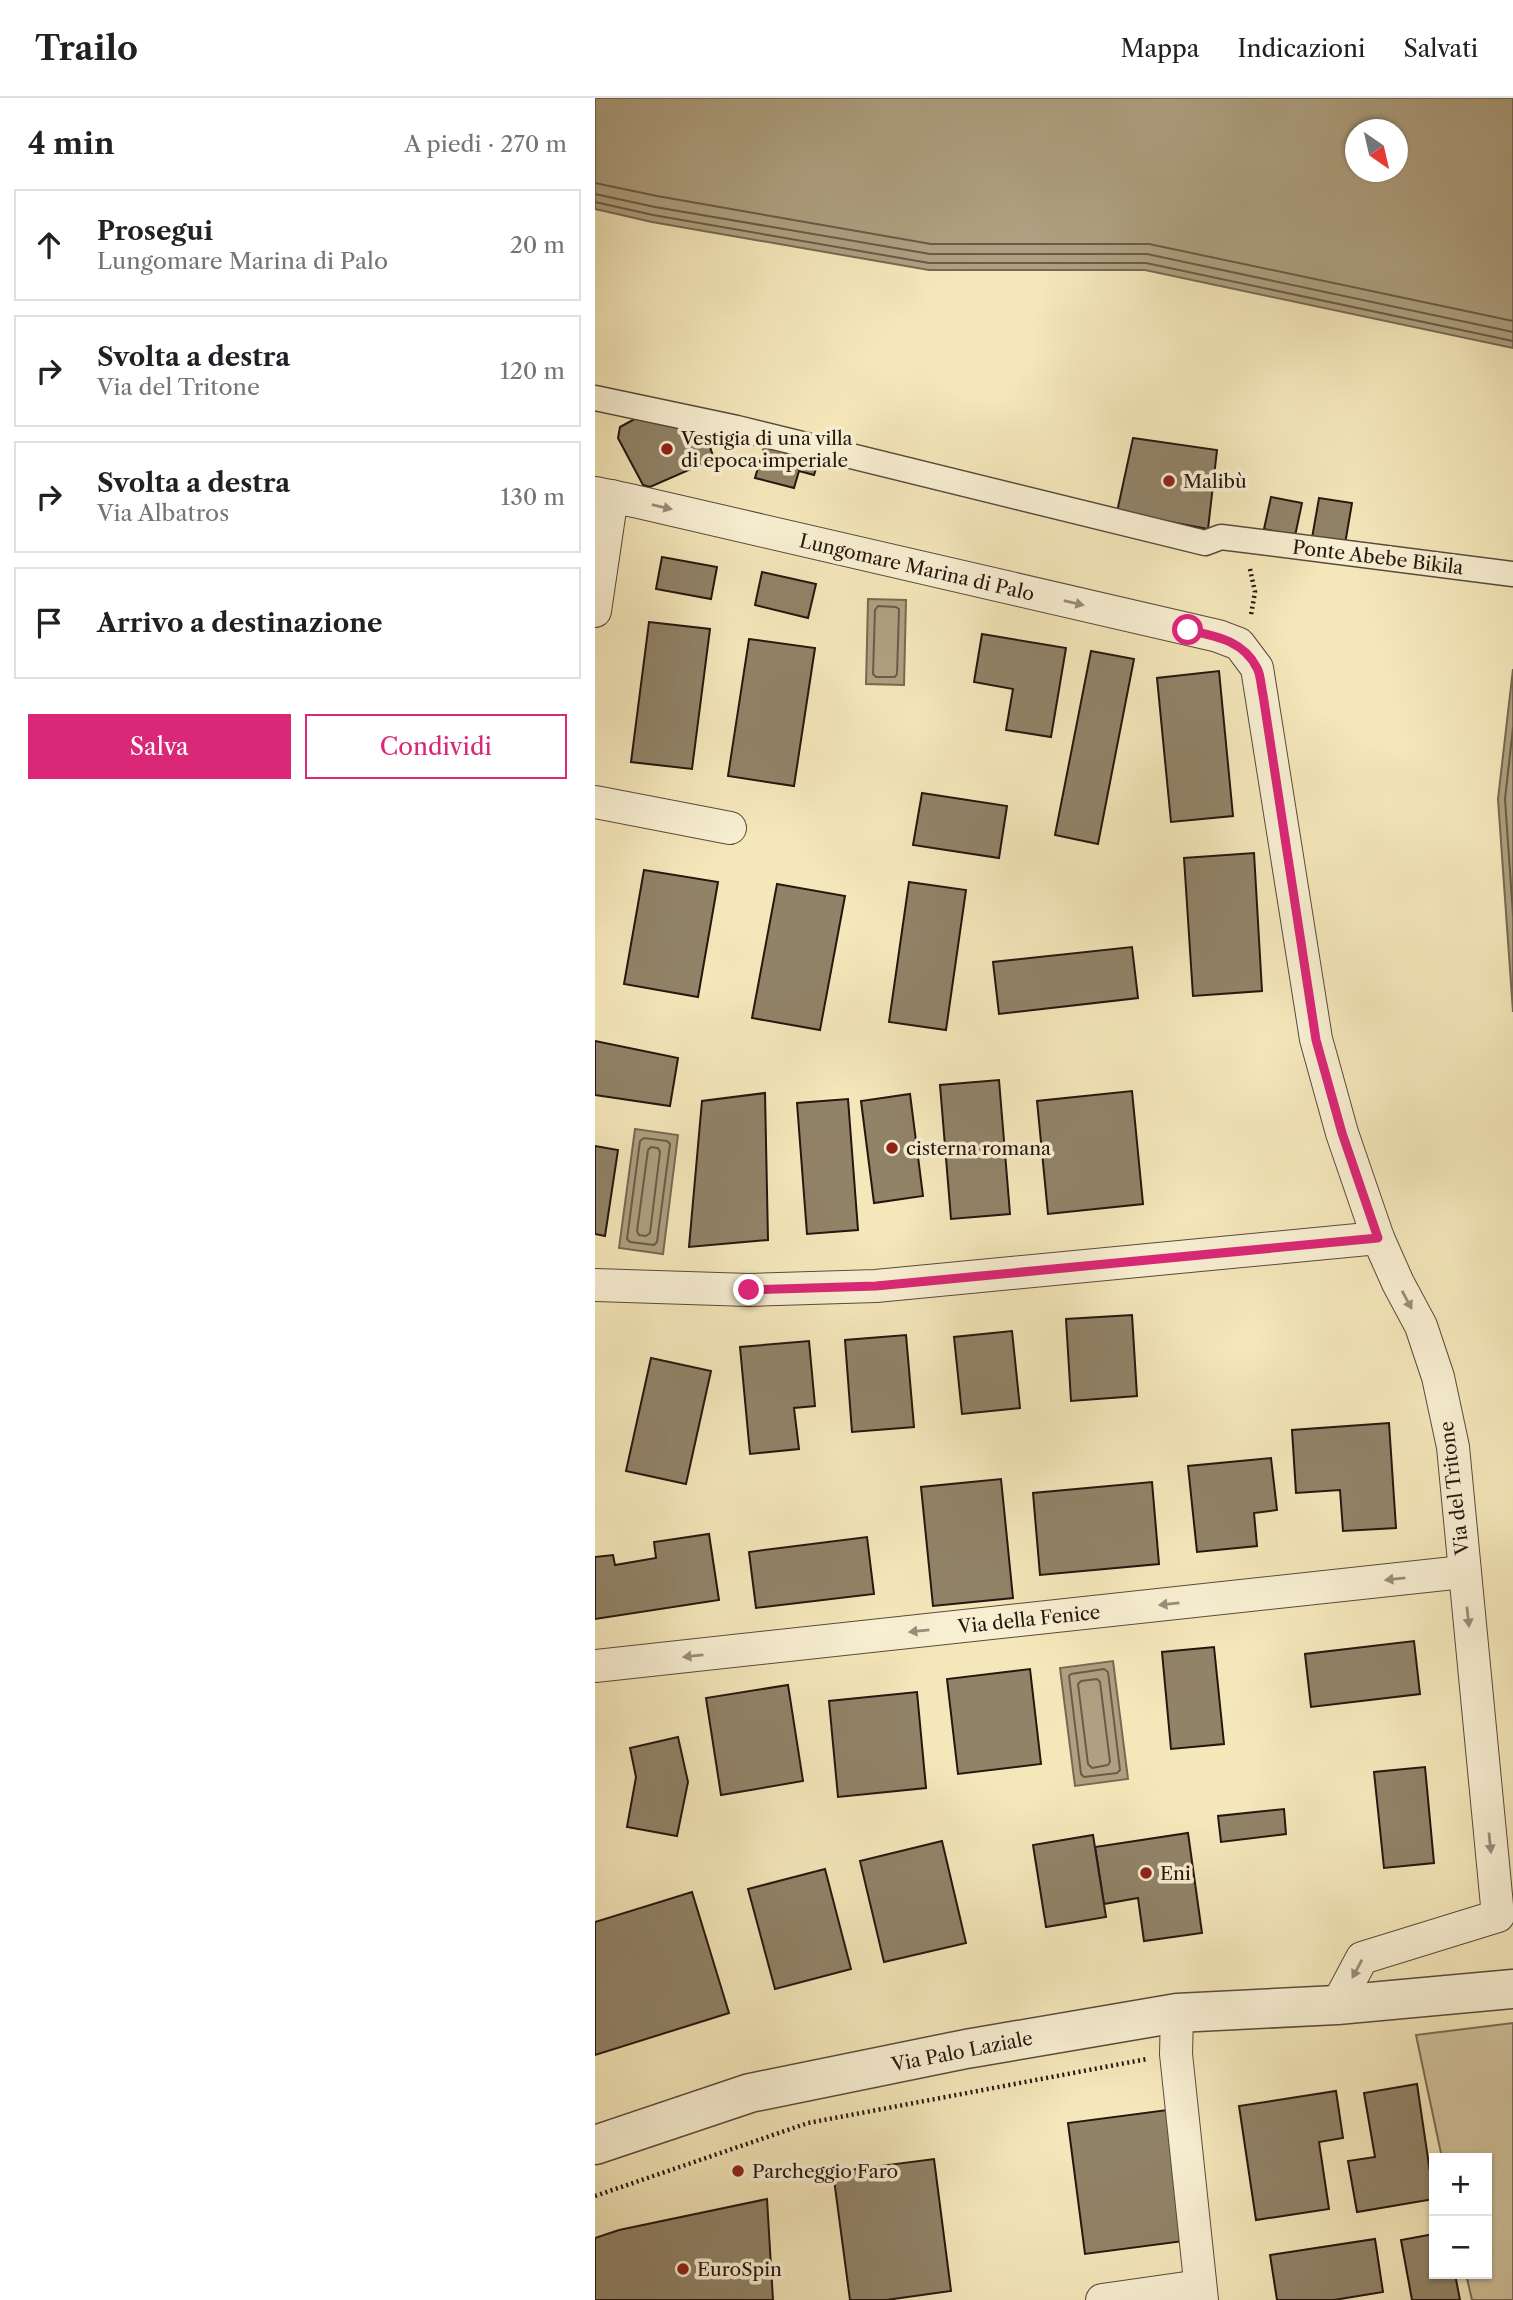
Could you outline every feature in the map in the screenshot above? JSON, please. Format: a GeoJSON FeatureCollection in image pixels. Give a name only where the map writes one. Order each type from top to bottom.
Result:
{"type":"FeatureCollection","features":[{"type":"Feature","properties":{"kind":"street","name":"Ponte Abebe Bikila"},"geometry":{"type":"LineString","coordinates":[[595,398],[737,428],[1205,543],[1221,537],[1243,539],[1513,574]]}},
{"type":"Feature","properties":{"kind":"street"},"geometry":{"type":"LineString","coordinates":[[595,611],[604,495]]}},
{"type":"Feature","properties":{"kind":"street","name":"Lungomare Marina di Palo"},"geometry":{"type":"LineString","coordinates":[[604,495],[1218,636],[1238,644]]}},
{"type":"Feature","properties":{"kind":"street","name":"Via del Tritone"},"geometry":{"type":"LineString","coordinates":[[1238,644],[1257,668],[1263,695],[1316,1040],[1342,1133],[1378,1238],[1421,1326],[1438,1377],[1453,1447],[1497,1916],[1362,1958],[1338,2006]]}},
{"type":"Feature","properties":{"kind":"street"},"geometry":{"type":"LineString","coordinates":[[595,802],[730,828]]}},
{"type":"Feature","properties":{"kind":"street"},"geometry":{"type":"LineString","coordinates":[[595,1285],[749,1290],[876,1286],[1378,1238]]}},
{"type":"Feature","properties":{"kind":"street","name":"Via della Fenice"},"geometry":{"type":"LineString","coordinates":[[595,1666],[1463,1572]]}},
{"type":"Feature","properties":{"kind":"street","name":"Via Palo Laziale"},"geometry":{"type":"LineString","coordinates":[[595,2145],[750,2093],[966,2049],[1177,2013],[1338,2006],[1496,1990]]}},
{"type":"Feature","properties":{"kind":"street"},"geometry":{"type":"LineString","coordinates":[[1103,2300],[1201,2293],[1176,2054],[1177,2013]]}},
{"type":"Feature","properties":{"kind":"path"},"geometry":{"type":"LineString","coordinates":[[1238,644],[1253,610],[1255,592],[1243,539]]}},
{"type":"Feature","properties":{"kind":"path"},"geometry":{"type":"LineString","coordinates":[[595,2196],[808,2123],[1176,2054]]}},
{"type":"Feature","properties":{"kind":"shaded area"},"geometry":{"type":"Polygon","coordinates":[[[1513,2023],[1513,2300],[1472,2300],[1467,2279],[1492,2279],[1492,2153],[1441,2153],[1416,2035],[1513,2023]]]}},
{"type":"Feature","properties":{"kind":"water"},"geometry":{"type":"Polygon","coordinates":[[[595,98],[1513,98],[1513,348],[1145,270],[929,270],[652,222],[595,209],[595,98]]]}},
{"type":"Feature","properties":{"kind":"water"},"geometry":{"type":"Polygon","coordinates":[[[868,599],[906,600],[904,685],[866,684],[868,599]]]}},
{"type":"Feature","properties":{"kind":"water"},"geometry":{"type":"Polygon","coordinates":[[[1513,669],[1513,1012],[1498,799],[1513,669]]]}},
{"type":"Feature","properties":{"kind":"water"},"geometry":{"type":"Polygon","coordinates":[[[635,1129],[678,1135],[663,1254],[619,1248],[635,1129]]]}},
{"type":"Feature","properties":{"kind":"water"},"geometry":{"type":"Polygon","coordinates":[[[1113,1661],[1128,1779],[1075,1786],[1060,1668],[1113,1661]]]}},
{"type":"Feature","properties":{"kind":"building","name":"Vestigia di una villa di epoca imperiale"},"geometry":{"type":"Polygon","coordinates":[[[640,416],[703,426],[714,459],[650,487],[643,485],[618,438],[620,427],[640,416]]]}},
{"type":"Feature","properties":{"kind":"building","name":"Malibù"},"geometry":{"type":"Polygon","coordinates":[[[1133,438],[1217,450],[1208,529],[1117,512],[1133,438]]]}},
{"type":"Feature","properties":{"kind":"building"},"geometry":{"type":"Polygon","coordinates":[[[765,444],[819,459],[814,475],[799,471],[794,488],[755,478],[765,444]]]}},
{"type":"Feature","properties":{"kind":"building"},"geometry":{"type":"Polygon","coordinates":[[[1271,497],[1302,503],[1295,536],[1264,529],[1271,497]]]}},
{"type":"Feature","properties":{"kind":"building"},"geometry":{"type":"Polygon","coordinates":[[[1319,498],[1352,503],[1345,544],[1312,538],[1319,498]]]}},
{"type":"Feature","properties":{"kind":"building"},"geometry":{"type":"Polygon","coordinates":[[[662,557],[717,567],[711,599],[656,589],[662,557]]]}},
{"type":"Feature","properties":{"kind":"building"},"geometry":{"type":"Polygon","coordinates":[[[762,572],[816,584],[808,618],[755,605],[762,572]]]}},
{"type":"Feature","properties":{"kind":"building"},"geometry":{"type":"Polygon","coordinates":[[[649,622],[710,629],[692,769],[631,762],[649,622]]]}},
{"type":"Feature","properties":{"kind":"building"},"geometry":{"type":"Polygon","coordinates":[[[982,634],[1066,648],[1051,737],[1006,730],[1013,689],[974,682],[982,634]]]}},
{"type":"Feature","properties":{"kind":"building"},"geometry":{"type":"Polygon","coordinates":[[[749,639],[815,648],[794,786],[728,776],[749,639]]]}},
{"type":"Feature","properties":{"kind":"building"},"geometry":{"type":"Polygon","coordinates":[[[1091,651],[1134,659],[1098,844],[1055,835],[1091,651]]]}},
{"type":"Feature","properties":{"kind":"building"},"geometry":{"type":"Polygon","coordinates":[[[1219,671],[1233,816],[1171,822],[1157,678],[1219,671]]]}},
{"type":"Feature","properties":{"kind":"building"},"geometry":{"type":"Polygon","coordinates":[[[922,793],[1007,806],[999,858],[913,845],[922,793]]]}},
{"type":"Feature","properties":{"kind":"building"},"geometry":{"type":"Polygon","coordinates":[[[1254,853],[1262,991],[1193,996],[1184,858],[1254,853]]]}},
{"type":"Feature","properties":{"kind":"building"},"geometry":{"type":"Polygon","coordinates":[[[644,870],[718,882],[698,997],[624,984],[644,870]]]}},
{"type":"Feature","properties":{"kind":"building"},"geometry":{"type":"Polygon","coordinates":[[[909,882],[966,890],[946,1030],[889,1022],[909,882]]]}},
{"type":"Feature","properties":{"kind":"building"},"geometry":{"type":"Polygon","coordinates":[[[777,884],[845,896],[820,1030],[752,1018],[777,884]]]}},
{"type":"Feature","properties":{"kind":"building"},"geometry":{"type":"Polygon","coordinates":[[[1132,947],[1138,998],[999,1014],[993,962],[1132,947]]]}},
{"type":"Feature","properties":{"kind":"building"},"geometry":{"type":"Polygon","coordinates":[[[595,1041],[678,1058],[670,1106],[595,1095],[595,1041]]]}},
{"type":"Feature","properties":{"kind":"building"},"geometry":{"type":"Polygon","coordinates":[[[999,1080],[1010,1214],[951,1219],[940,1085],[999,1080]]]}},
{"type":"Feature","properties":{"kind":"building"},"geometry":{"type":"Polygon","coordinates":[[[1132,1091],[1143,1204],[1048,1214],[1037,1101],[1132,1091]]]}},
{"type":"Feature","properties":{"kind":"building"},"geometry":{"type":"Polygon","coordinates":[[[765,1093],[768,1240],[689,1247],[702,1101],[765,1093]]]}},
{"type":"Feature","properties":{"kind":"building","name":"cisterna romana"},"geometry":{"type":"Polygon","coordinates":[[[910,1094],[923,1196],[874,1203],[861,1101],[910,1094]]]}},
{"type":"Feature","properties":{"kind":"building"},"geometry":{"type":"Polygon","coordinates":[[[848,1099],[858,1230],[807,1234],[797,1103],[848,1099]]]}},
{"type":"Feature","properties":{"kind":"building"},"geometry":{"type":"Polygon","coordinates":[[[595,1146],[618,1150],[605,1236],[595,1234],[595,1146]]]}},
{"type":"Feature","properties":{"kind":"building"},"geometry":{"type":"Polygon","coordinates":[[[1132,1315],[1137,1396],[1071,1401],[1066,1319],[1132,1315]]]}},
{"type":"Feature","properties":{"kind":"building"},"geometry":{"type":"Polygon","coordinates":[[[1012,1331],[1020,1408],[962,1414],[954,1337],[1012,1331]]]}},
{"type":"Feature","properties":{"kind":"building"},"geometry":{"type":"Polygon","coordinates":[[[906,1335],[914,1427],[852,1432],[845,1340],[906,1335]]]}},
{"type":"Feature","properties":{"kind":"building"},"geometry":{"type":"Polygon","coordinates":[[[809,1341],[815,1406],[794,1408],[799,1449],[750,1454],[740,1347],[809,1341]]]}},
{"type":"Feature","properties":{"kind":"building"},"geometry":{"type":"Polygon","coordinates":[[[651,1358],[711,1371],[686,1484],[626,1471],[651,1358]]]}},
{"type":"Feature","properties":{"kind":"building"},"geometry":{"type":"Polygon","coordinates":[[[1389,1423],[1396,1528],[1343,1531],[1340,1490],[1296,1493],[1292,1430],[1389,1423]]]}},
{"type":"Feature","properties":{"kind":"building"},"geometry":{"type":"Polygon","coordinates":[[[1271,1458],[1277,1510],[1254,1513],[1257,1546],[1197,1552],[1188,1466],[1271,1458]]]}},
{"type":"Feature","properties":{"kind":"building"},"geometry":{"type":"Polygon","coordinates":[[[1001,1479],[1013,1598],[933,1606],[921,1487],[1001,1479]]]}},
{"type":"Feature","properties":{"kind":"building"},"geometry":{"type":"Polygon","coordinates":[[[1152,1482],[1159,1564],[1040,1575],[1033,1493],[1152,1482]]]}},
{"type":"Feature","properties":{"kind":"building"},"geometry":{"type":"Polygon","coordinates":[[[709,1534],[719,1600],[595,1619],[595,1557],[613,1555],[615,1565],[656,1558],[654,1542],[709,1534]]]}},
{"type":"Feature","properties":{"kind":"building"},"geometry":{"type":"Polygon","coordinates":[[[867,1537],[874,1594],[756,1608],[749,1552],[867,1537]]]}},
{"type":"Feature","properties":{"kind":"building"},"geometry":{"type":"Polygon","coordinates":[[[1414,1641],[1420,1694],[1311,1707],[1305,1654],[1414,1641]]]}},
{"type":"Feature","properties":{"kind":"building"},"geometry":{"type":"Polygon","coordinates":[[[1214,1647],[1224,1744],[1171,1749],[1162,1652],[1214,1647]]]}},
{"type":"Feature","properties":{"kind":"building"},"geometry":{"type":"Polygon","coordinates":[[[1030,1669],[1041,1764],[958,1774],[947,1679],[1030,1669]]]}},
{"type":"Feature","properties":{"kind":"building"},"geometry":{"type":"Polygon","coordinates":[[[788,1685],[803,1781],[721,1795],[706,1698],[788,1685]]]}},
{"type":"Feature","properties":{"kind":"building"},"geometry":{"type":"Polygon","coordinates":[[[917,1692],[926,1788],[838,1797],[829,1701],[917,1692]]]}},
{"type":"Feature","properties":{"kind":"building"},"geometry":{"type":"Polygon","coordinates":[[[678,1737],[688,1782],[677,1836],[627,1827],[636,1777],[630,1748],[678,1737]]]}},
{"type":"Feature","properties":{"kind":"building"},"geometry":{"type":"Polygon","coordinates":[[[1425,1767],[1434,1863],[1384,1868],[1374,1772],[1425,1767]]]}},
{"type":"Feature","properties":{"kind":"building"},"geometry":{"type":"Polygon","coordinates":[[[1284,1809],[1286,1834],[1221,1842],[1218,1816],[1284,1809]]]}},
{"type":"Feature","properties":{"kind":"building","name":"Eni"},"geometry":{"type":"Polygon","coordinates":[[[1188,1833],[1202,1933],[1144,1941],[1138,1898],[1104,1904],[1095,1847],[1188,1833]]]}},
{"type":"Feature","properties":{"kind":"building"},"geometry":{"type":"Polygon","coordinates":[[[1093,1835],[1106,1917],[1046,1927],[1033,1845],[1093,1835]]]}},
{"type":"Feature","properties":{"kind":"building"},"geometry":{"type":"Polygon","coordinates":[[[942,1841],[966,1943],[884,1962],[860,1861],[942,1841]]]}},
{"type":"Feature","properties":{"kind":"building"},"geometry":{"type":"Polygon","coordinates":[[[825,1869],[851,1969],[775,1989],[748,1889],[825,1869]]]}},
{"type":"Feature","properties":{"kind":"building"},"geometry":{"type":"Polygon","coordinates":[[[692,1892],[729,2013],[595,2055],[595,1922],[692,1892]]]}},
{"type":"Feature","properties":{"kind":"building"},"geometry":{"type":"Polygon","coordinates":[[[1417,2084],[1429,2165],[1429,2200],[1357,2212],[1348,2161],[1375,2157],[1364,2093],[1417,2084]]]}},
{"type":"Feature","properties":{"kind":"building"},"geometry":{"type":"Polygon","coordinates":[[[1336,2091],[1343,2138],[1319,2142],[1329,2209],[1256,2220],[1239,2106],[1336,2091]]]}},
{"type":"Feature","properties":{"kind":"building"},"geometry":{"type":"Polygon","coordinates":[[[1167,2110],[1184,2241],[1085,2254],[1068,2123],[1167,2110]]]}},
{"type":"Feature","properties":{"kind":"building"},"geometry":{"type":"Polygon","coordinates":[[[934,2159],[951,2291],[886,2300],[850,2300],[833,2172],[934,2159]]]}},
{"type":"Feature","properties":{"kind":"building","name":"EuroSpin"},"geometry":{"type":"Polygon","coordinates":[[[767,2199],[773,2300],[595,2300],[595,2238],[619,2230],[767,2199]]]}},
{"type":"Feature","properties":{"kind":"building"},"geometry":{"type":"Polygon","coordinates":[[[1429,2235],[1429,2279],[1456,2279],[1460,2300],[1412,2300],[1401,2240],[1429,2235]]]}},
{"type":"Feature","properties":{"kind":"building"},"geometry":{"type":"Polygon","coordinates":[[[1375,2239],[1383,2292],[1334,2300],[1277,2300],[1270,2255],[1375,2239]]]}},
{"type":"Feature","properties":{"kind":"place","name":"Vestigia di una villa di epoca imperiale"},"geometry":{"type":"Point","coordinates":[667,449]}},
{"type":"Feature","properties":{"kind":"place","name":"Malibù"},"geometry":{"type":"Point","coordinates":[1169,481]}},
{"type":"Feature","properties":{"kind":"place","name":"cisterna romana"},"geometry":{"type":"Point","coordinates":[892,1148]}},
{"type":"Feature","properties":{"kind":"place","name":"Eni"},"geometry":{"type":"Point","coordinates":[1146,1873]}},
{"type":"Feature","properties":{"kind":"place","name":"Parcheggio Faro"},"geometry":{"type":"Point","coordinates":[738,2171]}},
{"type":"Feature","properties":{"kind":"place","name":"EuroSpin"},"geometry":{"type":"Point","coordinates":[683,2269]}},
{"type":"Feature","properties":{"kind":"route"},"geometry":{"type":"LineString","coordinates":[[749,1290],[876,1286],[1378,1238],[1342,1133],[1316,1040],[1257,668],[1238,644],[1218,636],[1188,630]]}}]}
